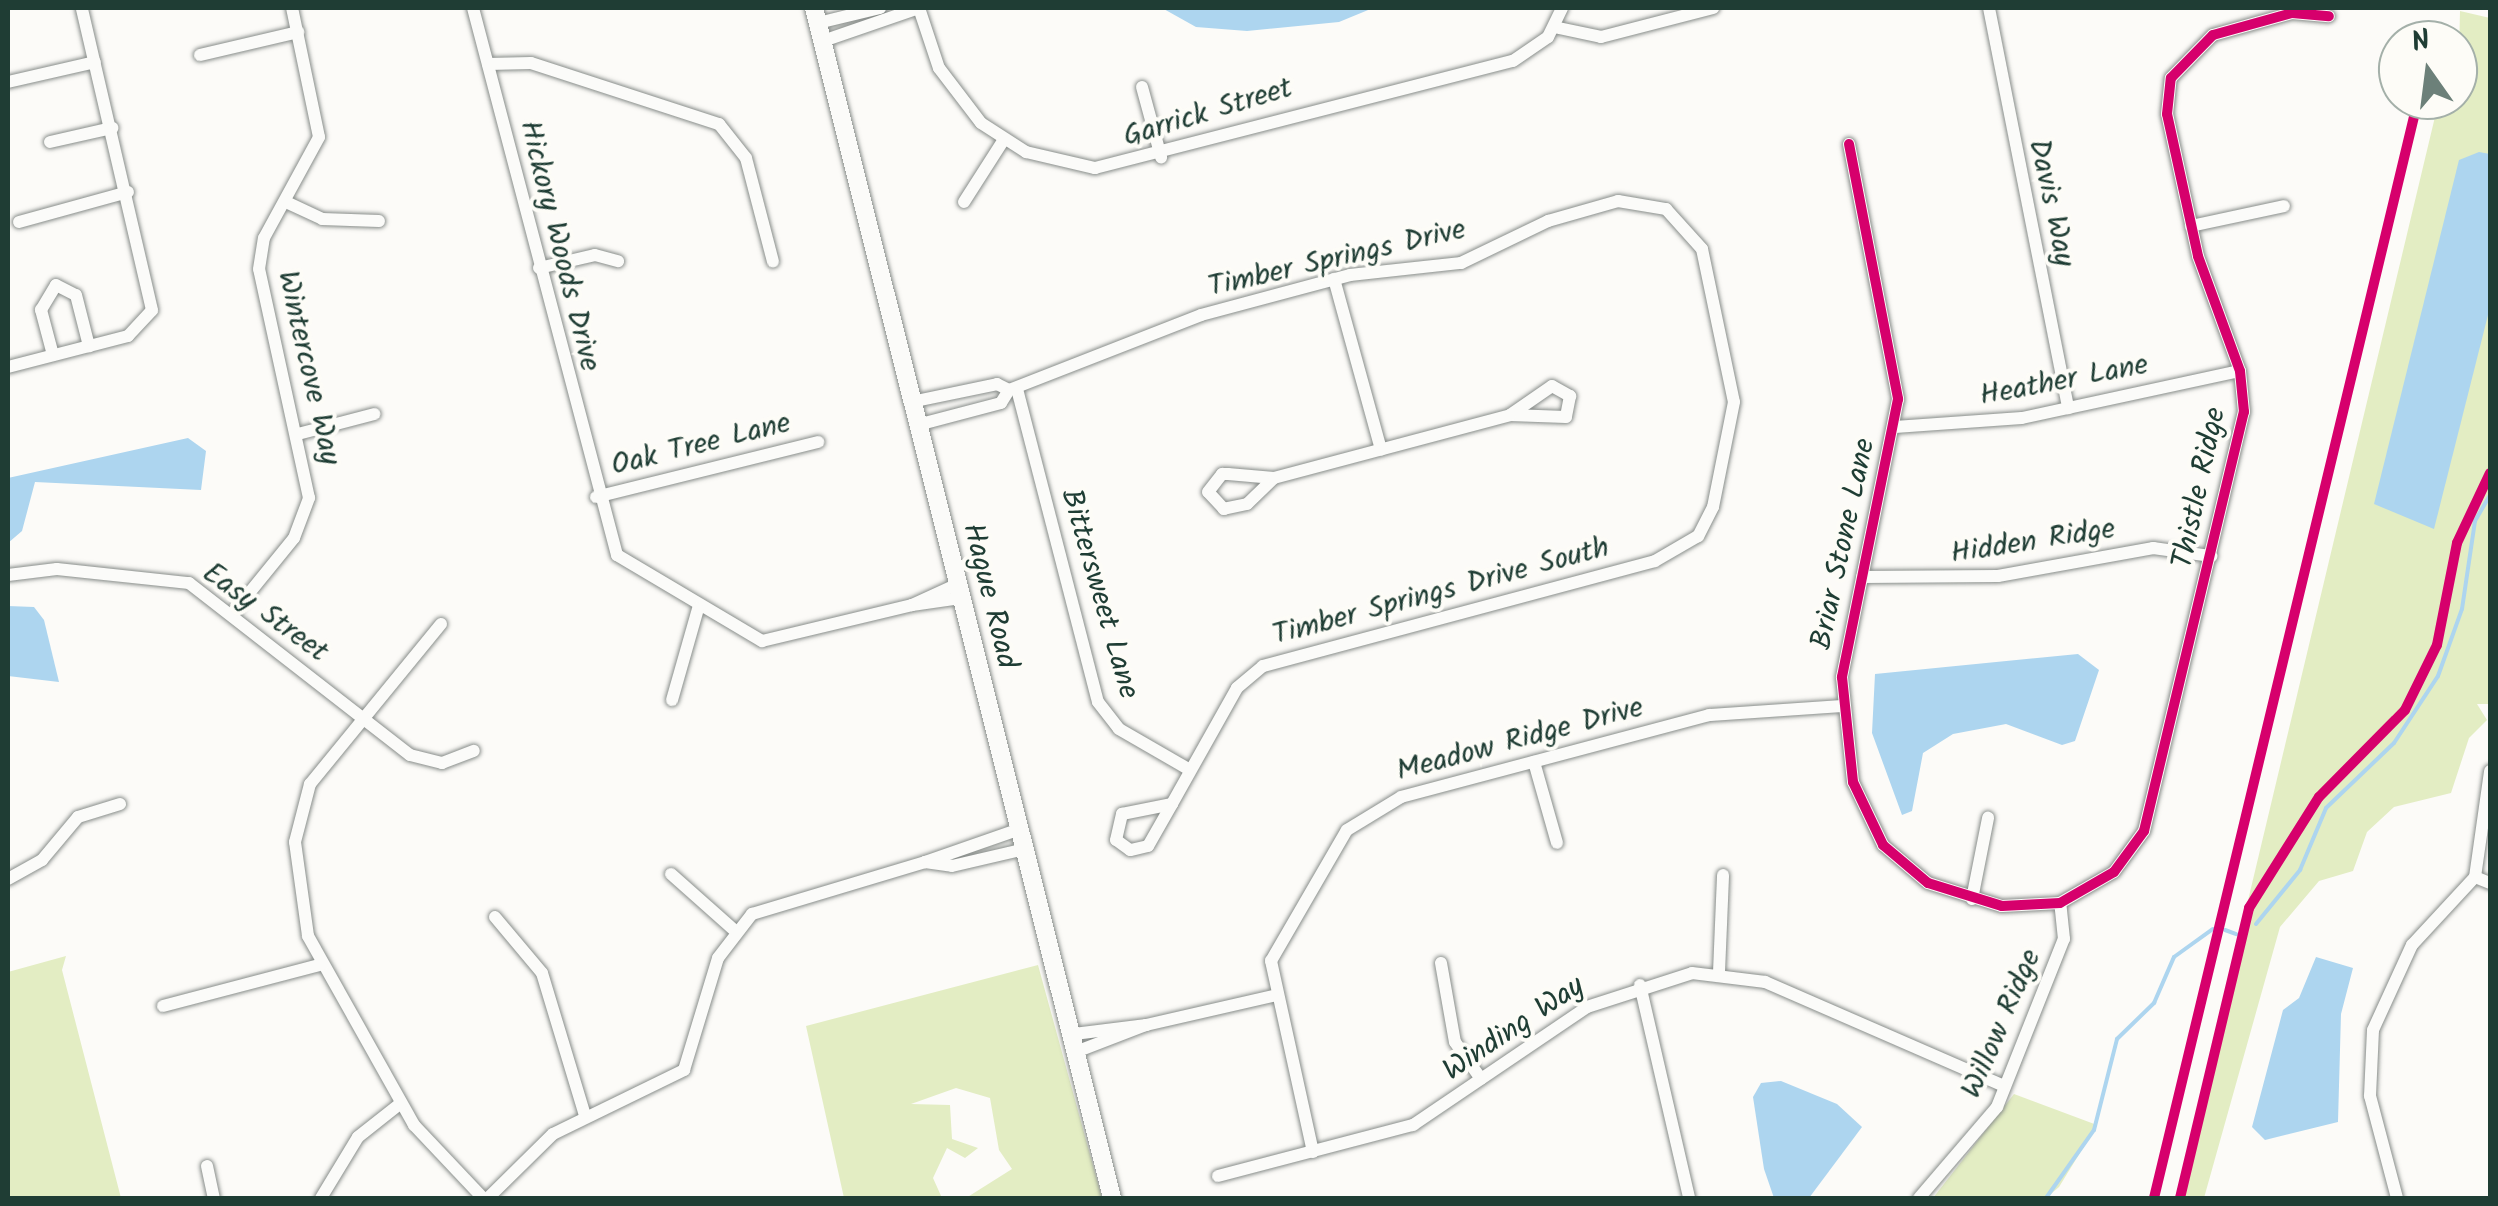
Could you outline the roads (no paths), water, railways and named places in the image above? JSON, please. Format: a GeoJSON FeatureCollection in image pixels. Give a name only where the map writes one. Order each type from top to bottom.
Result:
{"type":"FeatureCollection","features":[{"type":"Feature","properties":{"kind":"street"},"geometry":{"type":"LineString","coordinates":[[8,367],[134,333],[152,310],[128,192],[82,8]]}},
{"type":"Feature","properties":{"kind":"street","name":"Wintercove Way"},"geometry":{"type":"LineString","coordinates":[[234,614],[302,526],[309,484],[259,270],[318,136],[292,8]]}},
{"type":"Feature","properties":{"kind":"street","name":"Hickory Woods Drive"},"geometry":{"type":"LineString","coordinates":[[474,8],[596,497],[622,560],[698,609],[771,642],[959,591]]}},
{"type":"Feature","properties":{"kind":"street"},"geometry":{"type":"LineString","coordinates":[[816,15],[880,8]]}},
{"type":"Feature","properties":{"kind":"street"},"geometry":{"type":"LineString","coordinates":[[822,42],[919,8]]}},
{"type":"Feature","properties":{"kind":"street","name":"Garrick Street"},"geometry":{"type":"LineString","coordinates":[[919,8],[946,81],[1003,141],[1086,167],[1161,157],[1301,110],[1513,61],[1554,27],[1562,8]]}},
{"type":"Feature","properties":{"kind":"street"},"geometry":{"type":"LineString","coordinates":[[1554,27],[1602,37],[1713,8]]}},
{"type":"Feature","properties":{"kind":"street","name":"Davis Way"},"geometry":{"type":"LineString","coordinates":[[1989,8],[2068,408]]}},
{"type":"Feature","properties":{"kind":"street","name":"Thistle Ridge"},"geometry":{"type":"LineString","coordinates":[[2060,904],[2114,872],[2144,830],[2242,428],[2240,370],[2192,226],[2167,106],[2178,66],[2222,31],[2292,13],[2328,16]]}},
{"type":"Feature","properties":{"kind":"street","name":"Hague Road"},"geometry":{"type":"LineString","coordinates":[[816,15],[1112,1198]]}},
{"type":"Feature","properties":{"kind":"street"},"geometry":{"type":"LineString","coordinates":[[200,55],[298,32]]}},
{"type":"Feature","properties":{"kind":"street"},"geometry":{"type":"LineString","coordinates":[[8,82],[95,62]]}},
{"type":"Feature","properties":{"kind":"street"},"geometry":{"type":"LineString","coordinates":[[488,64],[531,64],[720,124],[746,158],[773,262]]}},
{"type":"Feature","properties":{"kind":"street"},"geometry":{"type":"LineString","coordinates":[[1142,88],[1161,157]]}},
{"type":"Feature","properties":{"kind":"street"},"geometry":{"type":"LineString","coordinates":[[50,142],[112,128]]}},
{"type":"Feature","properties":{"kind":"street"},"geometry":{"type":"LineString","coordinates":[[964,202],[1003,141]]}},
{"type":"Feature","properties":{"kind":"street","name":"Briar Stone Lane"},"geometry":{"type":"LineString","coordinates":[[1850,144],[1896,368],[1895,427],[1862,577],[1840,706],[1853,782],[1876,836],[1919,878],[1972,899]]}},
{"type":"Feature","properties":{"kind":"street"},"geometry":{"type":"LineString","coordinates":[[19,222],[128,192]]}},
{"type":"Feature","properties":{"kind":"street","name":"Timber Springs Drive"},"geometry":{"type":"LineString","coordinates":[[917,425],[1001,402],[1013,390],[1190,319],[1334,279],[1452,265],[1618,201],[1678,217],[1702,249],[1732,380],[1713,507]]}},
{"type":"Feature","properties":{"kind":"street"},"geometry":{"type":"LineString","coordinates":[[286,202],[322,219],[379,221]]}},
{"type":"Feature","properties":{"kind":"street"},"geometry":{"type":"LineString","coordinates":[[2192,226],[2284,206]]}},
{"type":"Feature","properties":{"kind":"street"},"geometry":{"type":"LineString","coordinates":[[540,268],[596,255],[618,261]]}},
{"type":"Feature","properties":{"kind":"street"},"geometry":{"type":"LineString","coordinates":[[1334,279],[1381,450]]}},
{"type":"Feature","properties":{"kind":"street"},"geometry":{"type":"LineString","coordinates":[[53,355],[41,310],[56,285],[76,295],[89,346]]}},
{"type":"Feature","properties":{"kind":"street","name":"Heather Lane"},"geometry":{"type":"LineString","coordinates":[[1895,427],[2068,408],[2240,370]]}},
{"type":"Feature","properties":{"kind":"street","name":"Timber Springs Drive"},"geometry":{"type":"LineString","coordinates":[[912,402],[997,384],[1013,390]]}},
{"type":"Feature","properties":{"kind":"street","name":"Bittersweet Lane"},"geometry":{"type":"LineString","coordinates":[[1013,390],[1098,702],[1119,729],[1190,770]]}},
{"type":"Feature","properties":{"kind":"street"},"geometry":{"type":"LineString","coordinates":[[298,434],[374,414]]}},
{"type":"Feature","properties":{"kind":"street"},"geometry":{"type":"LineString","coordinates":[[1274,478],[1232,509],[1208,492],[1222,474],[1274,478],[1510,415]]}},
{"type":"Feature","properties":{"kind":"street","name":"Oak Tree Lane"},"geometry":{"type":"LineString","coordinates":[[596,497],[818,442]]}},
{"type":"Feature","properties":{"kind":"street","name":"Timber Springs Drive South"},"geometry":{"type":"LineString","coordinates":[[1172,804],[1122,814],[1116,840],[1143,849],[1172,804],[1237,688],[1263,666],[1668,557],[1698,536],[1713,507]]}},
{"type":"Feature","properties":{"kind":"street","name":"Hidden Ridge"},"geometry":{"type":"LineString","coordinates":[[1862,577],[1915,583],[2030,573],[2153,548],[2211,556]]}},
{"type":"Feature","properties":{"kind":"street","name":"Easy Street"},"geometry":{"type":"LineString","coordinates":[[8,575],[57,568],[182,582],[234,614],[420,760],[474,751]]}},
{"type":"Feature","properties":{"kind":"street"},"geometry":{"type":"LineString","coordinates":[[672,700],[698,609]]}},
{"type":"Feature","properties":{"kind":"street"},"geometry":{"type":"LineString","coordinates":[[440,624],[310,784],[296,819],[302,918],[323,964],[401,1103],[438,1158],[485,1198],[536,1147],[584,1115],[661,1087],[690,1062],[734,930],[787,897],[924,862],[1020,829]]}},
{"type":"Feature","properties":{"kind":"street","name":"Meadow Ridge Drive"},"geometry":{"type":"LineString","coordinates":[[1313,1152],[1273,996],[1277,938],[1347,830],[1401,797],[1727,712],[1840,706]]}},
{"type":"Feature","properties":{"kind":"street"},"geometry":{"type":"LineString","coordinates":[[1534,762],[1557,843]]}},
{"type":"Feature","properties":{"kind":"street"},"geometry":{"type":"LineString","coordinates":[[2398,1198],[2370,1096],[2373,1030],[2412,945],[2485,863],[2490,771]]}},
{"type":"Feature","properties":{"kind":"street"},"geometry":{"type":"LineString","coordinates":[[8,879],[42,860],[78,817],[120,804]]}},
{"type":"Feature","properties":{"kind":"street"},"geometry":{"type":"LineString","coordinates":[[1988,818],[1972,899],[2060,904]]}},
{"type":"Feature","properties":{"kind":"street"},"geometry":{"type":"LineString","coordinates":[[924,862],[952,866],[1025,849]]}},
{"type":"Feature","properties":{"kind":"street"},"geometry":{"type":"LineString","coordinates":[[671,874],[734,930]]}},
{"type":"Feature","properties":{"kind":"street"},"geometry":{"type":"LineString","coordinates":[[1719,972],[1724,874]]}},
{"type":"Feature","properties":{"kind":"street"},"geometry":{"type":"LineString","coordinates":[[2475,877],[2490,884]]}},
{"type":"Feature","properties":{"kind":"street","name":"Willow Ridge"},"geometry":{"type":"LineString","coordinates":[[1920,1198],[1987,1123],[2064,939],[2060,904]]}},
{"type":"Feature","properties":{"kind":"street"},"geometry":{"type":"LineString","coordinates":[[495,918],[542,973],[584,1115]]}},
{"type":"Feature","properties":{"kind":"street"},"geometry":{"type":"LineString","coordinates":[[1440,963],[1455,1042],[1481,1080]]}},
{"type":"Feature","properties":{"kind":"street"},"geometry":{"type":"LineString","coordinates":[[163,1006],[323,964]]}},
{"type":"Feature","properties":{"kind":"street","name":"Winding Way"},"geometry":{"type":"LineString","coordinates":[[1218,1176],[1413,1125],[1586,1007],[1640,986],[1719,972],[1765,982],[2004,1086]]}},
{"type":"Feature","properties":{"kind":"street"},"geometry":{"type":"LineString","coordinates":[[1640,986],[1688,1198]]}},
{"type":"Feature","properties":{"kind":"street"},"geometry":{"type":"LineString","coordinates":[[1076,1042],[1273,996]]}},
{"type":"Feature","properties":{"kind":"street"},"geometry":{"type":"LineString","coordinates":[[321,1198],[358,1136],[401,1103]]}},
{"type":"Feature","properties":{"kind":"street"},"geometry":{"type":"LineString","coordinates":[[207,1166],[214,1198]]}},
{"type":"Feature","properties":{"kind":"water"},"geometry":{"type":"Polygon","coordinates":[[[1162,8],[1373,8],[1339,22],[1247,31],[1196,27],[1162,8]]]}},
{"type":"Feature","properties":{"kind":"water"},"geometry":{"type":"Polygon","coordinates":[[[2479,152],[2490,154],[2490,307],[2434,529],[2374,504],[2459,160],[2479,152]]]}},
{"type":"Feature","properties":{"kind":"water"},"geometry":{"type":"Polygon","coordinates":[[[188,438],[206,451],[201,490],[35,482],[22,531],[8,543],[8,478],[188,438]]]}},
{"type":"Feature","properties":{"kind":"water"},"geometry":{"type":"Polygon","coordinates":[[[8,606],[34,607],[44,620],[59,682],[8,676],[8,606]]]}},
{"type":"Feature","properties":{"kind":"water"},"geometry":{"type":"Polygon","coordinates":[[[2078,654],[2099,670],[2075,741],[2062,745],[2006,724],[1953,734],[1923,753],[1912,811],[1902,815],[1872,733],[1875,674],[2078,654]]]}},
{"type":"Feature","properties":{"kind":"water"},"geometry":{"type":"Polygon","coordinates":[[[2316,957],[2353,968],[2341,1014],[2338,1122],[2265,1140],[2252,1127],[2283,1010],[2299,998],[2316,957]]]}},
{"type":"Feature","properties":{"kind":"water"},"geometry":{"type":"Polygon","coordinates":[[[1781,1081],[1837,1104],[1862,1127],[1809,1198],[1774,1198],[1764,1169],[1753,1097],[1761,1083],[1781,1081]]]}},
{"type":"Feature","properties":{"kind":"waterway"},"geometry":{"type":"LineString","coordinates":[[2256,924],[2300,870],[2326,808],[2394,743],[2438,676],[2462,609],[2475,521],[2490,495]]}},
{"type":"Feature","properties":{"kind":"waterway"},"geometry":{"type":"LineString","coordinates":[[2046,1198],[2094,1130],[2117,1039],[2154,1003],[2174,957],[2213,929]]}},
{"type":"Feature","properties":{"kind":"waterway"},"geometry":{"type":"LineString","coordinates":[[2225,930],[2236,934]]}}]}
